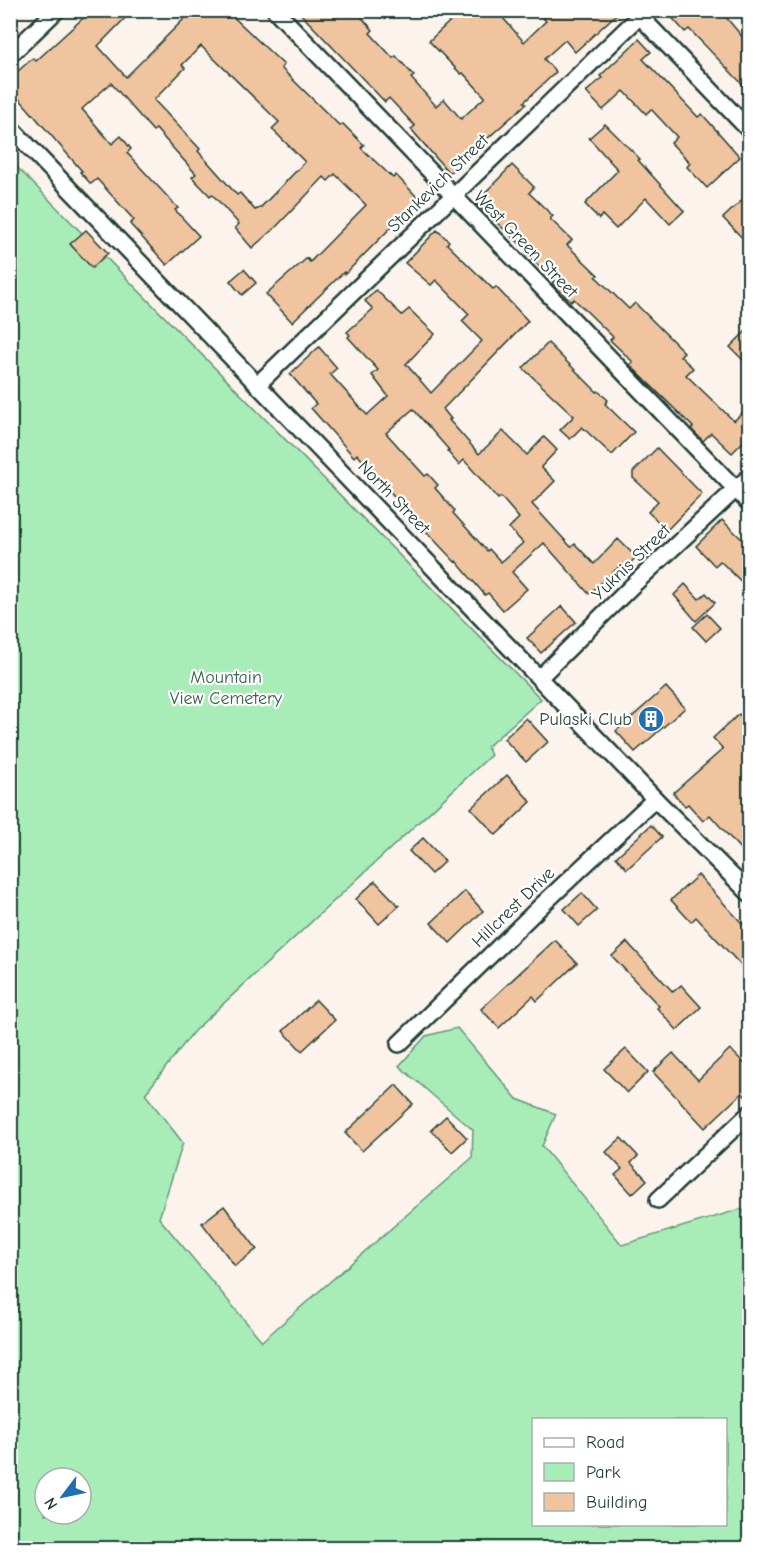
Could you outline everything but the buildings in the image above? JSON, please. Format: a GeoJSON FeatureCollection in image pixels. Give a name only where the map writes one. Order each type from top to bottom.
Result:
{"type":"FeatureCollection","features":[{"type":"Feature","properties":{"kind":"street"},"geometry":{"type":"LineString","coordinates":[[10,55],[57,10]]}},
{"type":"Feature","properties":{"kind":"street","name":"West Green Street"},"geometry":{"type":"LineString","coordinates":[[275,10],[750,504]]}},
{"type":"Feature","properties":{"kind":"street"},"geometry":{"type":"LineString","coordinates":[[639,13],[750,131]]}},
{"type":"Feature","properties":{"kind":"street","name":"Stankevich Street"},"geometry":{"type":"LineString","coordinates":[[258,384],[639,13]]}},
{"type":"Feature","properties":{"kind":"street","name":"North Street"},"geometry":{"type":"LineString","coordinates":[[10,127],[655,799],[750,894]]}},
{"type":"Feature","properties":{"kind":"street","name":"Yuknis Street"},"geometry":{"type":"LineString","coordinates":[[540,677],[632,586],[750,476]]}},
{"type":"Feature","properties":{"kind":"street","name":"Hillcrest Drive"},"geometry":{"type":"LineString","coordinates":[[399,1044],[655,799]]}},
{"type":"Feature","properties":{"kind":"street"},"geometry":{"type":"LineString","coordinates":[[658,1200],[750,1113]]}},
{"type":"Feature","properties":{"kind":"green space","name":"Mountain View Cemetery"},"geometry":{"type":"Polygon","coordinates":[[[10,160],[541,699],[487,747],[491,755],[194,1031],[145,1094],[183,1143],[159,1218],[262,1341],[472,1158],[473,1130],[399,1066],[426,1036],[457,1028],[517,1099],[556,1114],[542,1146],[622,1245],[741,1209],[749,1216],[749,1548],[11,1548],[10,160]]]}},
{"type":"Feature","properties":{"kind":"place","name":"Pulaski Club"},"geometry":{"type":"Point","coordinates":[651,719]}}]}
